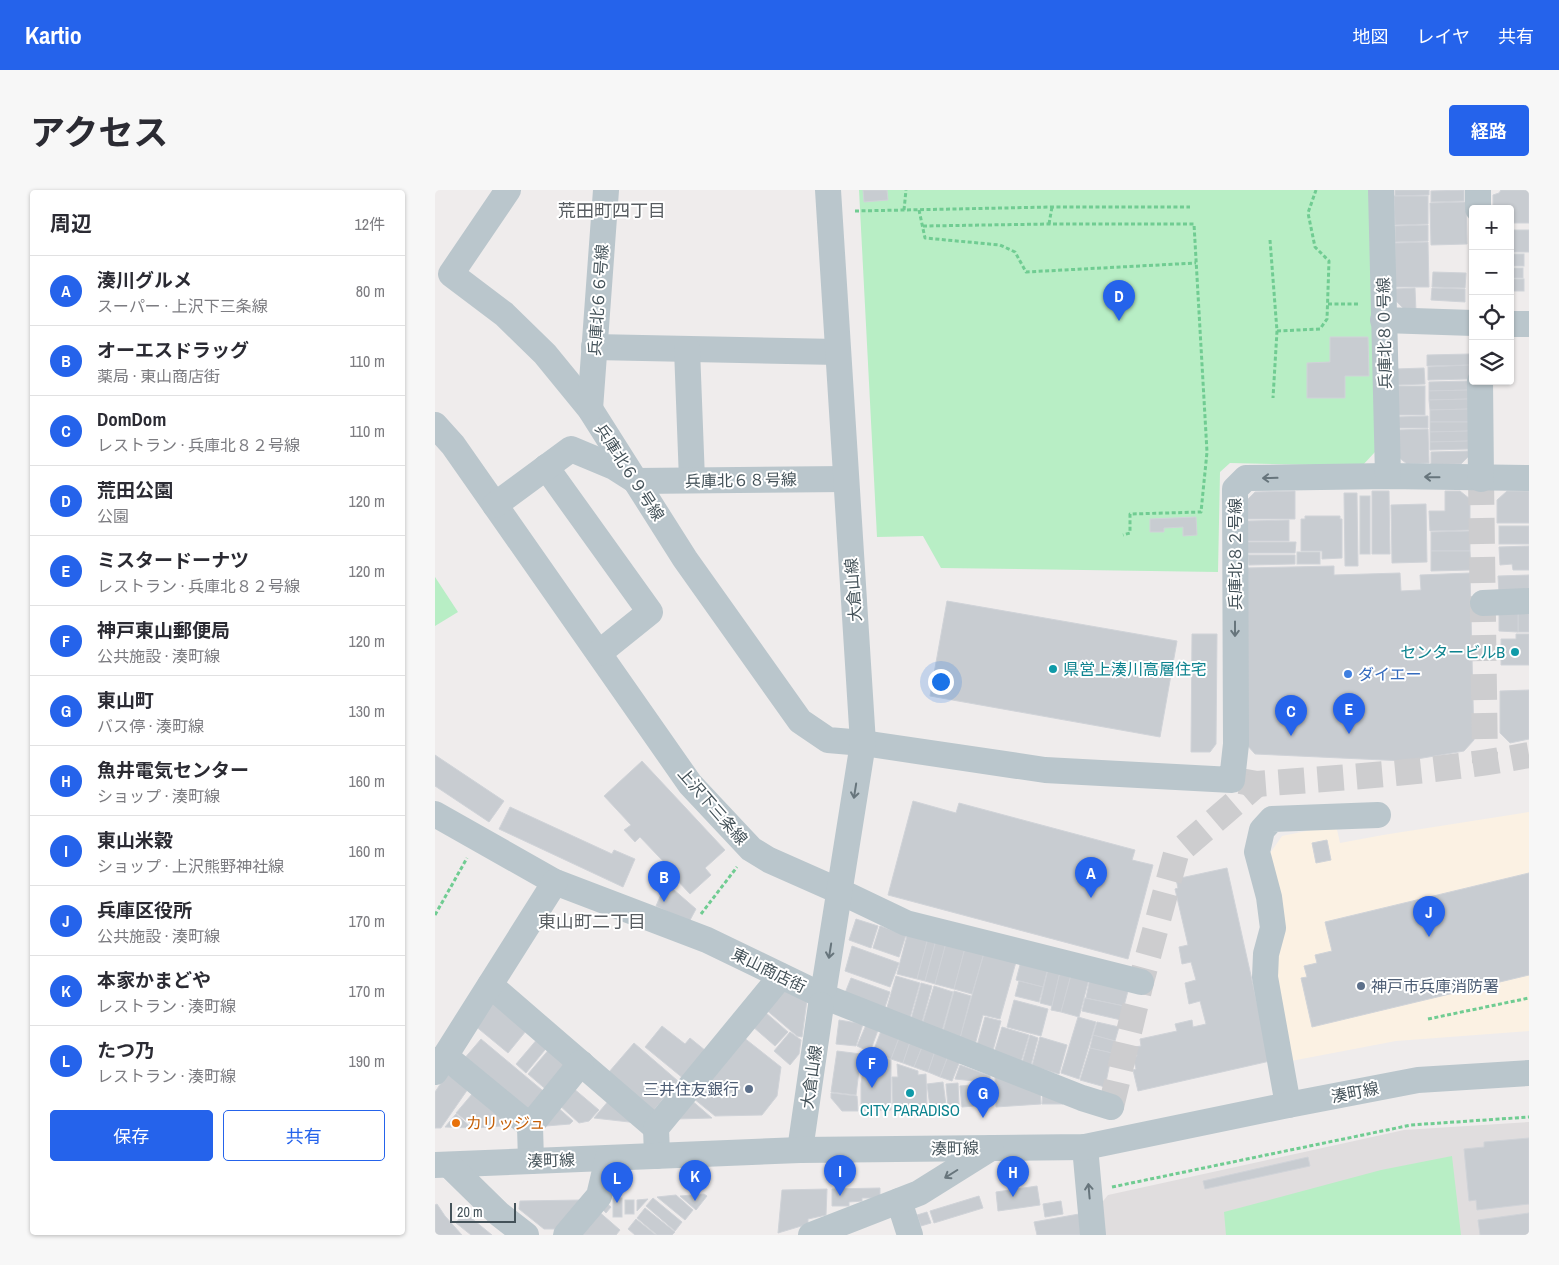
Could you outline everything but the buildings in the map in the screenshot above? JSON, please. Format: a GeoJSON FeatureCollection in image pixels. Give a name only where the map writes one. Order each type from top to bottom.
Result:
{"type":"FeatureCollection","features":[{"type":"Feature","properties":{"kind":"street","name":"兵庫北６９号線"},"geometry":{"type":"LineString","coordinates":[[508,190],[451,274],[504,314],[539,348],[590,409],[685,559],[800,721],[828,740],[863,743],[1045,770],[1232,780]]}},
{"type":"Feature","properties":{"kind":"street","name":"兵庫北６６号線"},"geometry":{"type":"LineString","coordinates":[[590,409],[606,190]]}},
{"type":"Feature","properties":{"kind":"street","name":"大倉山線"},"geometry":{"type":"LineString","coordinates":[[801,1150],[863,743],[828,190]]}},
{"type":"Feature","properties":{"kind":"street","name":"兵庫北８０号線"},"geometry":{"type":"LineString","coordinates":[[1381,190],[1388,476]]}},
{"type":"Feature","properties":{"kind":"street"},"geometry":{"type":"LineString","coordinates":[[1477,190],[1478,205]]}},
{"type":"Feature","properties":{"kind":"street"},"geometry":{"type":"LineString","coordinates":[[1383,312],[1469,323]]}},
{"type":"Feature","properties":{"kind":"street"},"geometry":{"type":"LineString","coordinates":[[1514,324],[1529,324]]}},
{"type":"Feature","properties":{"kind":"street"},"geometry":{"type":"LineString","coordinates":[[594,347],[838,352]]}},
{"type":"Feature","properties":{"kind":"street"},"geometry":{"type":"LineString","coordinates":[[687,349],[692,480]]}},
{"type":"Feature","properties":{"kind":"street"},"geometry":{"type":"LineString","coordinates":[[1480,385],[1481,479]]}},
{"type":"Feature","properties":{"kind":"street","name":"上沢下三条線"},"geometry":{"type":"LineString","coordinates":[[435,425],[453,445],[690,784],[751,849],[769,860],[839,891],[906,924],[1141,982]]}},
{"type":"Feature","properties":{"kind":"street"},"geometry":{"type":"LineString","coordinates":[[495,505],[571,449],[614,467],[636,481]]}},
{"type":"Feature","properties":{"kind":"street"},"geometry":{"type":"LineString","coordinates":[[546,467],[650,612],[599,653]]}},
{"type":"Feature","properties":{"kind":"street","name":"兵庫北８２号線"},"geometry":{"type":"LineString","coordinates":[[1232,780],[1236,744],[1235,489],[1246,478],[1388,476],[1481,479],[1529,478]]}},
{"type":"Feature","properties":{"kind":"street","name":"兵庫北６８号線"},"geometry":{"type":"LineString","coordinates":[[636,481],[846,479]]}},
{"type":"Feature","properties":{"kind":"street"},"geometry":{"type":"LineString","coordinates":[[1483,603],[1529,601]]}},
{"type":"Feature","properties":{"kind":"street","name":"東山商店街"},"geometry":{"type":"LineString","coordinates":[[435,814],[555,882],[707,940],[830,999],[1082,1098],[1111,1107]]}},
{"type":"Feature","properties":{"kind":"street"},"geometry":{"type":"LineString","coordinates":[[1288,1105],[1265,977],[1266,954],[1273,928],[1269,897],[1257,852],[1262,830],[1272,819],[1378,815]]}},
{"type":"Feature","properties":{"kind":"street"},"geometry":{"type":"LineString","coordinates":[[530,1126],[440,1064],[555,882]]}},
{"type":"Feature","properties":{"kind":"street"},"geometry":{"type":"LineString","coordinates":[[657,1156],[656,1128],[781,976]]}},
{"type":"Feature","properties":{"kind":"street"},"geometry":{"type":"LineString","coordinates":[[490,985],[656,1128]]}},
{"type":"Feature","properties":{"kind":"street"},"geometry":{"type":"LineString","coordinates":[[531,1161],[530,1126],[581,1063]]}},
{"type":"Feature","properties":{"kind":"street","name":"湊町線"},"geometry":{"type":"LineString","coordinates":[[442,1165],[801,1150],[1085,1147],[1418,1080],[1529,1073]]}},
{"type":"Feature","properties":{"kind":"street"},"geometry":{"type":"LineString","coordinates":[[1085,1147],[1093,1235]]}},
{"type":"Feature","properties":{"kind":"street"},"geometry":{"type":"LineString","coordinates":[[811,1235],[919,1193],[992,1148]]}},
{"type":"Feature","properties":{"kind":"street"},"geometry":{"type":"LineString","coordinates":[[566,1235],[599,1196],[608,1158]]}},
{"type":"Feature","properties":{"kind":"street"},"geometry":{"type":"LineString","coordinates":[[442,1165],[526,1235]]}},
{"type":"Feature","properties":{"kind":"street"},"geometry":{"type":"LineString","coordinates":[[899,1201],[910,1235]]}},
{"type":"Feature","properties":{"kind":"path"},"geometry":{"type":"LineString","coordinates":[[904,210],[906,190]]}},
{"type":"Feature","properties":{"kind":"path"},"geometry":{"type":"LineString","coordinates":[[1277,331],[1320,328],[1327,319],[1329,261],[1315,247],[1308,213],[1316,190]]}},
{"type":"Feature","properties":{"kind":"path"},"geometry":{"type":"LineString","coordinates":[[855,211],[1052,207],[1190,207]]}},
{"type":"Feature","properties":{"kind":"path"},"geometry":{"type":"LineString","coordinates":[[1049,224],[1052,207]]}},
{"type":"Feature","properties":{"kind":"path"},"geometry":{"type":"LineString","coordinates":[[919,210],[925,238],[1000,245],[1015,252],[1026,272],[1196,264]]}},
{"type":"Feature","properties":{"kind":"path"},"geometry":{"type":"LineString","coordinates":[[923,226],[1194,224],[1207,452],[1201,512],[1130,514],[1130,534],[1123,534]]}},
{"type":"Feature","properties":{"kind":"path"},"geometry":{"type":"LineString","coordinates":[[1269,240],[1277,331],[1273,398]]}},
{"type":"Feature","properties":{"kind":"path"},"geometry":{"type":"LineString","coordinates":[[1328,304],[1383,312]]}},
{"type":"Feature","properties":{"kind":"path"},"geometry":{"type":"LineString","coordinates":[[435,915],[479,838]]}},
{"type":"Feature","properties":{"kind":"path"},"geometry":{"type":"LineString","coordinates":[[687,932],[751,849]]}},
{"type":"Feature","properties":{"kind":"path"},"geometry":{"type":"LineString","coordinates":[[1428,1019],[1529,998]]}},
{"type":"Feature","properties":{"kind":"path"},"geometry":{"type":"LineString","coordinates":[[1106,1186],[1113,1188],[1411,1125],[1529,1117]]}},
{"type":"Feature","properties":{"kind":"shaded area"},"geometry":{"type":"Polygon","coordinates":[[[1529,812],[1529,1031],[1396,1041],[1291,1061],[1274,975],[1268,856],[1282,836],[1336,825],[1340,843],[1529,812]]]}},
{"type":"Feature","properties":{"kind":"shaded area"},"geometry":{"type":"Polygon","coordinates":[[[1529,1122],[1529,1235],[1103,1235],[1099,1206],[1108,1195],[1404,1130],[1529,1122]]]}},
{"type":"Feature","properties":{"kind":"green space"},"geometry":{"type":"Polygon","coordinates":[[[859,190],[1371,190],[1375,452],[1362,466],[1230,463],[1220,472],[1218,572],[941,568],[923,536],[877,537],[859,190]]]}},
{"type":"Feature","properties":{"kind":"green space"},"geometry":{"type":"Polygon","coordinates":[[[435,577],[458,612],[435,626],[435,577]]]}},
{"type":"Feature","properties":{"kind":"green space"},"geometry":{"type":"Polygon","coordinates":[[[1452,1156],[1461,1235],[1226,1235],[1224,1212],[1381,1170],[1452,1156]]]}},
{"type":"Feature","properties":{"kind":"tunnel"},"geometry":{"type":"LineString","coordinates":[[1481,479],[1485,763]]}},
{"type":"Feature","properties":{"kind":"tunnel"},"geometry":{"type":"LineString","coordinates":[[1240,781],[1257,784],[1393,773],[1461,766],[1529,755]]}},
{"type":"Feature","properties":{"kind":"tunnel"},"geometry":{"type":"LineString","coordinates":[[1111,1107],[1141,982],[1176,854],[1257,784]]}},
{"type":"Feature","properties":{"kind":"place","name":"荒田公園"},"geometry":{"type":"Point","coordinates":[1119,321]}},
{"type":"Feature","properties":{"kind":"place","name":"センタービルB"},"geometry":{"type":"Point","coordinates":[1515,652]}},
{"type":"Feature","properties":{"kind":"place","name":"県営上湊川高層住宅"},"geometry":{"type":"Point","coordinates":[1053,669]}},
{"type":"Feature","properties":{"kind":"place","name":"ダイエー"},"geometry":{"type":"Point","coordinates":[1348,674]}},
{"type":"Feature","properties":{"kind":"place","name":"ミスタードーナツ"},"geometry":{"type":"Point","coordinates":[1349,734]}},
{"type":"Feature","properties":{"kind":"place","name":"DomDom"},"geometry":{"type":"Point","coordinates":[1291,736]}},
{"type":"Feature","properties":{"kind":"place","name":"湊川グルメ"},"geometry":{"type":"Point","coordinates":[1091,898]}},
{"type":"Feature","properties":{"kind":"place","name":"オーエスドラッグ"},"geometry":{"type":"Point","coordinates":[664,902]}},
{"type":"Feature","properties":{"kind":"place","name":"兵庫区役所"},"geometry":{"type":"Point","coordinates":[1429,937]}},
{"type":"Feature","properties":{"kind":"place","name":"神戸市兵庫消防署"},"geometry":{"type":"Point","coordinates":[1361,986]}},
{"type":"Feature","properties":{"kind":"place","name":"神戸東山郵便局"},"geometry":{"type":"Point","coordinates":[872,1088]}},
{"type":"Feature","properties":{"kind":"place","name":"三井住友銀行"},"geometry":{"type":"Point","coordinates":[749,1089]}},
{"type":"Feature","properties":{"kind":"place","name":"CITY PARADISO"},"geometry":{"type":"Point","coordinates":[910,1093]}},
{"type":"Feature","properties":{"kind":"place","name":"東山町"},"geometry":{"type":"Point","coordinates":[983,1118]}},
{"type":"Feature","properties":{"kind":"place","name":"カリッジュ"},"geometry":{"type":"Point","coordinates":[456,1123]}},
{"type":"Feature","properties":{"kind":"place","name":"東山米穀"},"geometry":{"type":"Point","coordinates":[840,1196]}},
{"type":"Feature","properties":{"kind":"place","name":"魚井電気センター"},"geometry":{"type":"Point","coordinates":[1013,1197]}},
{"type":"Feature","properties":{"kind":"place","name":"本家かまどや"},"geometry":{"type":"Point","coordinates":[695,1201]}},
{"type":"Feature","properties":{"kind":"place","name":"たつ乃"},"geometry":{"type":"Point","coordinates":[617,1203]}},
{"type":"Feature","properties":{"kind":"district","name":"荒田町四丁目"},"geometry":{"type":"Point","coordinates":[612,210]}},
{"type":"Feature","properties":{"kind":"district","name":"東山町二丁目"},"geometry":{"type":"Point","coordinates":[592,921]}}]}
